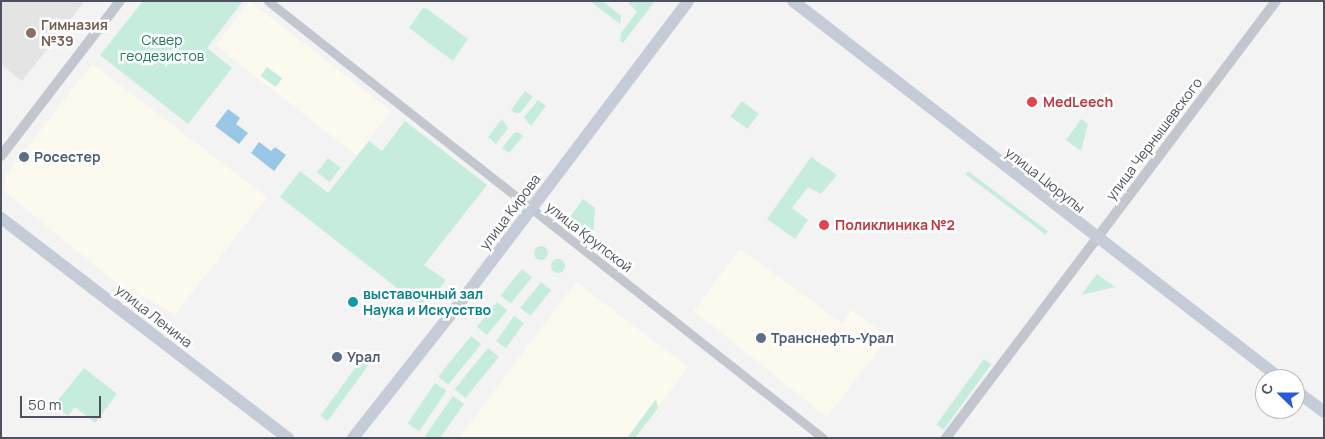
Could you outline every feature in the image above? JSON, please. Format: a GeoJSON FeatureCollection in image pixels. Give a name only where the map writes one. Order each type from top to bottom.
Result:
{"type":"FeatureCollection","features":[{"type":"Feature","properties":{"kind":"main road","name":"улица Кирова"},"geometry":{"type":"LineString","coordinates":[[353,438],[530,210],[688,1]]}},
{"type":"Feature","properties":{"kind":"main road","name":"улица Цюрупы"},"geometry":{"type":"LineString","coordinates":[[793,1],[1096,239],[1268,369]]}},
{"type":"Feature","properties":{"kind":"main road","name":"улица Ленина"},"geometry":{"type":"LineString","coordinates":[[1,218],[288,438]]}},
{"type":"Feature","properties":{"kind":"main road"},"geometry":{"type":"LineString","coordinates":[[1305,398],[1324,412]]}},
{"type":"Feature","properties":{"kind":"street"},"geometry":{"type":"LineString","coordinates":[[1,156],[120,1]]}},
{"type":"Feature","properties":{"kind":"street","name":"улица Крупской"},"geometry":{"type":"LineString","coordinates":[[268,1],[530,210],[823,438]]}},
{"type":"Feature","properties":{"kind":"street","name":"улица Чернышевского"},"geometry":{"type":"LineString","coordinates":[[946,438],[1276,1]]}},
{"type":"Feature","properties":{"kind":"shaded area","name":"Гимназия №39"},"geometry":{"type":"Polygon","coordinates":[[[1,1],[85,1],[22,81],[1,65],[1,1]]]}},
{"type":"Feature","properties":{"kind":"shaded area"},"geometry":{"type":"Polygon","coordinates":[[[250,1],[391,111],[357,155],[216,45],[250,1]]]}},
{"type":"Feature","properties":{"kind":"shaded area"},"geometry":{"type":"Polygon","coordinates":[[[92,64],[267,197],[175,314],[114,281],[4,191],[6,175],[92,64]]]}},
{"type":"Feature","properties":{"kind":"shaded area"},"geometry":{"type":"Polygon","coordinates":[[[740,249],[842,323],[852,310],[888,337],[827,417],[694,311],[740,249]]]}},
{"type":"Feature","properties":{"kind":"shaded area"},"geometry":{"type":"Polygon","coordinates":[[[576,282],[688,367],[635,438],[459,438],[576,282]]]}},
{"type":"Feature","properties":{"kind":"green space","name":"Сквер геодезистов"},"geometry":{"type":"Polygon","coordinates":[[[143,1],[243,1],[207,48],[232,68],[188,124],[100,55],[143,1]]]}},
{"type":"Feature","properties":{"kind":"green space"},"geometry":{"type":"Polygon","coordinates":[[[590,1],[603,1],[621,16],[620,24],[590,1]]]}},
{"type":"Feature","properties":{"kind":"green space"},"geometry":{"type":"Polygon","coordinates":[[[627,1],[655,1],[623,43],[620,41],[621,33],[637,12],[627,1]]]}},
{"type":"Feature","properties":{"kind":"green space"},"geometry":{"type":"Polygon","coordinates":[[[426,8],[468,39],[453,61],[409,28],[422,9],[426,8]]]}},
{"type":"Feature","properties":{"kind":"green space"},"geometry":{"type":"Polygon","coordinates":[[[267,67],[282,78],[276,87],[261,76],[267,67]]]}},
{"type":"Feature","properties":{"kind":"green space"},"geometry":{"type":"Polygon","coordinates":[[[525,91],[533,97],[520,113],[515,113],[511,110],[525,91]]]}},
{"type":"Feature","properties":{"kind":"green space"},"geometry":{"type":"Polygon","coordinates":[[[538,100],[546,106],[531,126],[524,117],[538,100]]]}},
{"type":"Feature","properties":{"kind":"green space"},"geometry":{"type":"Polygon","coordinates":[[[742,101],[759,114],[747,129],[731,116],[742,101]]]}},
{"type":"Feature","properties":{"kind":"green space"},"geometry":{"type":"Polygon","coordinates":[[[502,119],[508,128],[496,144],[488,137],[502,119]]]}},
{"type":"Feature","properties":{"kind":"green space"},"geometry":{"type":"Polygon","coordinates":[[[1081,119],[1088,124],[1081,151],[1066,140],[1081,119]]]}},
{"type":"Feature","properties":{"kind":"green space"},"geometry":{"type":"Polygon","coordinates":[[[405,121],[487,185],[424,265],[446,280],[424,309],[280,197],[300,171],[328,193],[369,141],[382,151],[405,121]]]}},
{"type":"Feature","properties":{"kind":"green space"},"geometry":{"type":"Polygon","coordinates":[[[518,132],[523,136],[509,153],[502,148],[514,133],[518,132]]]}},
{"type":"Feature","properties":{"kind":"green space"},"geometry":{"type":"Polygon","coordinates":[[[811,157],[837,175],[821,194],[808,187],[792,208],[808,220],[795,239],[767,219],[811,157]]]}},
{"type":"Feature","properties":{"kind":"green space"},"geometry":{"type":"Polygon","coordinates":[[[328,158],[341,168],[330,182],[317,172],[328,158]]]}},
{"type":"Feature","properties":{"kind":"green space"},"geometry":{"type":"Polygon","coordinates":[[[968,171],[1048,231],[1045,234],[966,174],[968,171]]]}},
{"type":"Feature","properties":{"kind":"green space"},"geometry":{"type":"Polygon","coordinates":[[[583,199],[595,208],[593,235],[570,217],[583,199]]]}},
{"type":"Feature","properties":{"kind":"green space"},"geometry":{"type":"Polygon","coordinates":[[[538,246],[544,246],[548,253],[544,260],[538,260],[534,256],[534,250],[538,246]]]}},
{"type":"Feature","properties":{"kind":"green space"},"geometry":{"type":"Polygon","coordinates":[[[555,259],[561,259],[565,266],[561,273],[555,273],[551,269],[551,263],[555,259]]]}},
{"type":"Feature","properties":{"kind":"green space"},"geometry":{"type":"Polygon","coordinates":[[[522,269],[532,277],[511,304],[501,295],[522,269]]]}},
{"type":"Feature","properties":{"kind":"green space"},"geometry":{"type":"Polygon","coordinates":[[[1097,274],[1115,287],[1081,295],[1097,274]]]}},
{"type":"Feature","properties":{"kind":"green space"},"geometry":{"type":"Polygon","coordinates":[[[541,282],[551,290],[530,316],[520,308],[541,282]]]}},
{"type":"Feature","properties":{"kind":"green space"},"geometry":{"type":"Polygon","coordinates":[[[497,302],[507,310],[487,335],[477,327],[497,302]]]}},
{"type":"Feature","properties":{"kind":"green space"},"geometry":{"type":"Polygon","coordinates":[[[514,316],[524,323],[506,348],[496,341],[514,316]]]}},
{"type":"Feature","properties":{"kind":"green space"},"geometry":{"type":"Polygon","coordinates":[[[471,336],[481,344],[448,385],[438,376],[471,336]]]}},
{"type":"Feature","properties":{"kind":"green space"},"geometry":{"type":"Polygon","coordinates":[[[488,348],[499,357],[466,398],[455,389],[488,348]]]}},
{"type":"Feature","properties":{"kind":"green space"},"geometry":{"type":"Polygon","coordinates":[[[984,359],[991,364],[944,430],[936,425],[984,359]]]}},
{"type":"Feature","properties":{"kind":"green space"},"geometry":{"type":"Polygon","coordinates":[[[361,360],[368,365],[328,421],[320,416],[361,360]]]}},
{"type":"Feature","properties":{"kind":"green space"},"geometry":{"type":"Polygon","coordinates":[[[84,368],[117,394],[95,423],[75,407],[68,416],[54,405],[84,368]]]}},
{"type":"Feature","properties":{"kind":"green space"},"geometry":{"type":"Polygon","coordinates":[[[435,383],[447,391],[419,431],[408,424],[435,383]]]}},
{"type":"Feature","properties":{"kind":"green space"},"geometry":{"type":"Polygon","coordinates":[[[453,396],[464,404],[440,438],[428,438],[425,436],[453,396]]]}},
{"type":"Feature","properties":{"kind":"green space"},"geometry":{"type":"Polygon","coordinates":[[[656,399],[658,408],[635,438],[627,438],[656,399]]]}},
{"type":"Feature","properties":{"kind":"water"},"geometry":{"type":"Polygon","coordinates":[[[228,109],[240,118],[236,124],[248,133],[239,144],[215,126],[228,109]]]}},
{"type":"Feature","properties":{"kind":"water"},"geometry":{"type":"Polygon","coordinates":[[[259,142],[271,151],[275,147],[286,155],[274,171],[251,153],[259,142]]]}},
{"type":"Feature","properties":{"kind":"place","name":"Гимназия №39"},"geometry":{"type":"Point","coordinates":[31,33]}},
{"type":"Feature","properties":{"kind":"place","name":"MedLeech"},"geometry":{"type":"Point","coordinates":[1032,102]}},
{"type":"Feature","properties":{"kind":"place","name":"Росестер"},"geometry":{"type":"Point","coordinates":[24,157]}},
{"type":"Feature","properties":{"kind":"place","name":"Поликлиника №2"},"geometry":{"type":"Point","coordinates":[824,225]}},
{"type":"Feature","properties":{"kind":"place","name":"выставочный зал Наука и Искусство"},"geometry":{"type":"Point","coordinates":[353,302]}},
{"type":"Feature","properties":{"kind":"place","name":"Транснефть-Урал"},"geometry":{"type":"Point","coordinates":[761,338]}},
{"type":"Feature","properties":{"kind":"place","name":"Урал"},"geometry":{"type":"Point","coordinates":[337,357]}}]}
